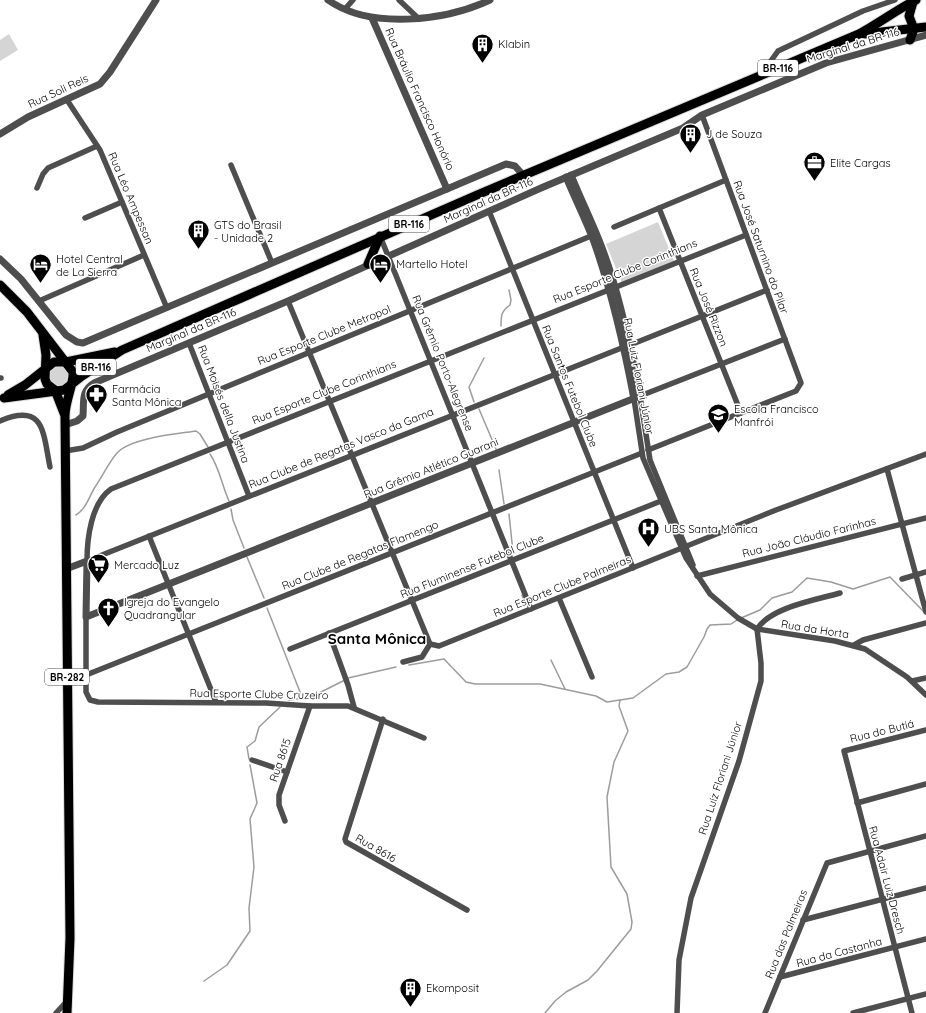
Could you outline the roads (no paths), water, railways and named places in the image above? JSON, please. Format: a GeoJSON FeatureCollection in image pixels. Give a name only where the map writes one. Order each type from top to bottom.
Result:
{"type":"FeatureCollection","features":[{"type":"Feature","properties":{"kind":"highway"},"geometry":{"type":"LineString","coordinates":[[910,40],[914,29],[906,9],[914,1]]}},
{"type":"Feature","properties":{"kind":"highway","name":"BR-116"},"geometry":{"type":"LineString","coordinates":[[2,399],[55,390],[64,390],[122,350],[380,236],[859,34],[906,9]]}},
{"type":"Feature","properties":{"kind":"highway","name":"BR-116"},"geometry":{"type":"LineString","coordinates":[[859,34],[926,27]]}},
{"type":"Feature","properties":{"kind":"highway"},"geometry":{"type":"LineString","coordinates":[[368,264],[380,236]]}},
{"type":"Feature","properties":{"kind":"highway"},"geometry":{"type":"LineString","coordinates":[[358,246],[366,254],[368,264]]}},
{"type":"Feature","properties":{"kind":"highway","name":"BR-282"},"geometry":{"type":"LineString","coordinates":[[0,285],[22,307],[73,372],[66,399],[65,416],[70,930],[67,1013]]}},
{"type":"Feature","properties":{"kind":"highway","name":"BR-282"},"geometry":{"type":"LineString","coordinates":[[43,334],[45,380],[47,384],[55,390],[65,416]]}},
{"type":"Feature","properties":{"kind":"highway","name":"BR-116"},"geometry":{"type":"LineString","coordinates":[[2,399],[25,385],[54,362],[66,362],[122,350]]}},
{"type":"Feature","properties":{"kind":"street","name":"Rua Soli Reis"},"geometry":{"type":"LineString","coordinates":[[0,134],[28,117],[95,87],[105,79],[156,0]]}},
{"type":"Feature","properties":{"kind":"street"},"geometry":{"type":"LineString","coordinates":[[328,0],[345,9],[372,18],[418,18],[449,13],[490,0]]}},
{"type":"Feature","properties":{"kind":"street"},"geometry":{"type":"LineString","coordinates":[[345,9],[353,0]]}},
{"type":"Feature","properties":{"kind":"street"},"geometry":{"type":"LineString","coordinates":[[399,0],[418,18]]}},
{"type":"Feature","properties":{"kind":"street"},"geometry":{"type":"LineString","coordinates":[[767,72],[768,65],[778,51],[863,10],[894,0],[906,9]]}},
{"type":"Feature","properties":{"kind":"street","name":"Rua Bráulio Francisco Honório"},"geometry":{"type":"LineString","coordinates":[[372,18],[447,189]]}},
{"type":"Feature","properties":{"kind":"street","name":"Marginal da BR-116"},"geometry":{"type":"LineString","coordinates":[[65,425],[77,422],[83,416],[84,393],[89,386],[288,301],[568,176],[683,128],[702,115],[826,63],[926,35]]}},
{"type":"Feature","properties":{"kind":"street","name":"Rua Léo Ampessan"},"geometry":{"type":"LineString","coordinates":[[67,100],[97,146],[167,308]]}},
{"type":"Feature","properties":{"kind":"street","name":"Rua José Saturnino do Pilar"},"geometry":{"type":"LineString","coordinates":[[702,115],[800,379],[800,387],[796,391],[741,413]]}},
{"type":"Feature","properties":{"kind":"street"},"geometry":{"type":"LineString","coordinates":[[37,188],[43,174],[48,168],[97,146]]}},
{"type":"Feature","properties":{"kind":"street","name":"Marginal da BR-116"},"geometry":{"type":"LineString","coordinates":[[39,301],[62,331],[77,342],[90,341],[506,164],[515,166],[523,175]]}},
{"type":"Feature","properties":{"kind":"street"},"geometry":{"type":"LineString","coordinates":[[231,166],[272,263]]}},
{"type":"Feature","properties":{"kind":"street","name":"Rua Luiz Floriani Júnior"},"geometry":{"type":"LineString","coordinates":[[568,176],[612,288]]}},
{"type":"Feature","properties":{"kind":"street","name":"Rua Luiz Floriani Júnior"},"geometry":{"type":"LineString","coordinates":[[568,176],[599,239],[627,346],[648,450],[684,547]]}},
{"type":"Feature","properties":{"kind":"street"},"geometry":{"type":"LineString","coordinates":[[614,227],[726,180]]}},
{"type":"Feature","properties":{"kind":"street"},"geometry":{"type":"LineString","coordinates":[[85,218],[122,202]]}},
{"type":"Feature","properties":{"kind":"street","name":"Rua José Rizzon"},"geometry":{"type":"LineString","coordinates":[[658,208],[741,413]]}},
{"type":"Feature","properties":{"kind":"street","name":"Rua Santos Futebol Clube"},"geometry":{"type":"LineString","coordinates":[[489,211],[633,568]]}},
{"type":"Feature","properties":{"kind":"street","name":"Rua Esporte Clube Corinthians"},"geometry":{"type":"LineString","coordinates":[[88,698],[86,692],[86,617],[88,533],[104,494],[111,489],[746,235]]}},
{"type":"Feature","properties":{"kind":"street","name":"Rua Grêmio Porto-Alegrense"},"geometry":{"type":"LineString","coordinates":[[380,236],[531,609]]}},
{"type":"Feature","properties":{"kind":"street","name":"Rua Esporte Clube Metropol"},"geometry":{"type":"LineString","coordinates":[[65,451],[83,448],[117,432],[591,236]]}},
{"type":"Feature","properties":{"kind":"street"},"geometry":{"type":"LineString","coordinates":[[0,258],[39,301],[144,255]]}},
{"type":"Feature","properties":{"kind":"street","name":"Rua Clube de Regatas Vasco da Gama"},"geometry":{"type":"LineString","coordinates":[[66,569],[767,290]]}},
{"type":"Feature","properties":{"kind":"street"},"geometry":{"type":"LineString","coordinates":[[288,301],[430,644],[422,657],[404,662]]}},
{"type":"Feature","properties":{"kind":"street","name":"Rua Grêmio Atlético Guarani"},"geometry":{"type":"LineString","coordinates":[[86,617],[785,339]]}},
{"type":"Feature","properties":{"kind":"street","name":"Rua Moisés della Justina"},"geometry":{"type":"LineString","coordinates":[[189,343],[249,496]]}},
{"type":"Feature","properties":{"kind":"street","name":"Rua Luiz Floriani Júnior"},"geometry":{"type":"LineString","coordinates":[[637,398],[642,453],[661,501],[697,576],[710,594],[738,618],[757,629],[761,663],[761,681],[739,761],[689,905],[678,960],[677,1013]]}},
{"type":"Feature","properties":{"kind":"street"},"geometry":{"type":"LineString","coordinates":[[648,450],[741,413]]}},
{"type":"Feature","properties":{"kind":"street"},"geometry":{"type":"LineString","coordinates":[[0,421],[20,414],[32,417],[38,421],[42,429],[50,467]]}},
{"type":"Feature","properties":{"kind":"street","name":"Rua Clube de Regatas Flamengo"},"geometry":{"type":"LineString","coordinates":[[86,675],[642,453]]}},
{"type":"Feature","properties":{"kind":"street","name":"Rua Esporte Clube Palmeiras"},"geometry":{"type":"LineString","coordinates":[[430,644],[439,646],[776,510],[926,454]]}},
{"type":"Feature","properties":{"kind":"street"},"geometry":{"type":"LineString","coordinates":[[886,469],[903,524],[926,612]]}},
{"type":"Feature","properties":{"kind":"street","name":"Rua Fluminense Futebol Clube"},"geometry":{"type":"LineString","coordinates":[[290,649],[661,501]]}},
{"type":"Feature","properties":{"kind":"street","name":"Rua João Cláudio Farinhas"},"geometry":{"type":"LineString","coordinates":[[697,576],[926,518]]}},
{"type":"Feature","properties":{"kind":"street"},"geometry":{"type":"LineString","coordinates":[[148,536],[216,702]]}},
{"type":"Feature","properties":{"kind":"street"},"geometry":{"type":"LineString","coordinates":[[902,578],[926,572]]}},
{"type":"Feature","properties":{"kind":"street"},"geometry":{"type":"LineString","coordinates":[[757,629],[764,621],[788,608],[840,593]]}},
{"type":"Feature","properties":{"kind":"street"},"geometry":{"type":"LineString","coordinates":[[559,598],[592,677]]}},
{"type":"Feature","properties":{"kind":"street"},"geometry":{"type":"LineString","coordinates":[[854,645],[863,640],[926,623]]}},
{"type":"Feature","properties":{"kind":"street","name":"Rua da Horta"},"geometry":{"type":"LineString","coordinates":[[757,629],[854,645],[874,654],[912,681],[926,695]]}},
{"type":"Feature","properties":{"kind":"street"},"geometry":{"type":"LineString","coordinates":[[329,633],[345,676],[354,707]]}},
{"type":"Feature","properties":{"kind":"street"},"geometry":{"type":"LineString","coordinates":[[912,681],[926,678]]}},
{"type":"Feature","properties":{"kind":"street","name":"Rua Esporte Clube Cruzeiro"},"geometry":{"type":"LineString","coordinates":[[88,698],[98,702],[216,702],[275,703],[310,706],[342,705],[354,707],[424,738]]}},
{"type":"Feature","properties":{"kind":"street","name":"Rua 8615"},"geometry":{"type":"LineString","coordinates":[[285,821],[278,801],[310,706]]}},
{"type":"Feature","properties":{"kind":"street","name":"Rua 8616"},"geometry":{"type":"LineString","coordinates":[[383,720],[345,839],[346,842],[467,910]]}},
{"type":"Feature","properties":{"kind":"street","name":"Rua do Butiá"},"geometry":{"type":"LineString","coordinates":[[844,751],[926,730]]}},
{"type":"Feature","properties":{"kind":"street","name":"Rua Adair Luiz Dresch"},"geometry":{"type":"LineString","coordinates":[[844,751],[912,1013]]}},
{"type":"Feature","properties":{"kind":"street"},"geometry":{"type":"LineString","coordinates":[[252,760],[287,772]]}},
{"type":"Feature","properties":{"kind":"street"},"geometry":{"type":"LineString","coordinates":[[857,803],[926,784]]}},
{"type":"Feature","properties":{"kind":"street"},"geometry":{"type":"LineString","coordinates":[[869,851],[926,836]]}},
{"type":"Feature","properties":{"kind":"street","name":"Rua das Palmeiras"},"geometry":{"type":"LineString","coordinates":[[765,1013],[827,863],[869,851]]}},
{"type":"Feature","properties":{"kind":"street"},"geometry":{"type":"LineString","coordinates":[[803,920],[926,888]]}},
{"type":"Feature","properties":{"kind":"street","name":"Rua da Castanha"},"geometry":{"type":"LineString","coordinates":[[780,978],[926,940]]}},
{"type":"Feature","properties":{"kind":"street"},"geometry":{"type":"LineString","coordinates":[[853,1013],[926,994]]}},
{"type":"Feature","properties":{"kind":"street"},"geometry":{"type":"LineString","coordinates":[[56,1013],[68,1000]]}},
{"type":"Feature","properties":{"kind":"waterway"},"geometry":{"type":"LineString","coordinates":[[501,326],[502,314],[510,305],[511,300],[509,290]]}},
{"type":"Feature","properties":{"kind":"waterway"},"geometry":{"type":"LineString","coordinates":[[474,402],[469,387],[484,358]]}},
{"type":"Feature","properties":{"kind":"waterway"},"geometry":{"type":"LineString","coordinates":[[479,409],[496,449]]}},
{"type":"Feature","properties":{"kind":"waterway"},"geometry":{"type":"LineString","coordinates":[[76,515],[85,506],[111,461],[123,448],[142,440],[196,431],[200,434],[208,447]]}},
{"type":"Feature","properties":{"kind":"waterway"},"geometry":{"type":"LineString","coordinates":[[210,454],[229,501]]}},
{"type":"Feature","properties":{"kind":"waterway"},"geometry":{"type":"LineString","coordinates":[[499,470],[504,504]]}},
{"type":"Feature","properties":{"kind":"waterway"},"geometry":{"type":"LineString","coordinates":[[231,509],[233,520],[244,548]]}},
{"type":"Feature","properties":{"kind":"waterway"},"geometry":{"type":"LineString","coordinates":[[509,514],[513,552]]}},
{"type":"Feature","properties":{"kind":"waterway"},"geometry":{"type":"LineString","coordinates":[[247,557],[264,598]]}},
{"type":"Feature","properties":{"kind":"waterway"},"geometry":{"type":"LineString","coordinates":[[741,618],[760,610],[772,598],[792,592],[807,578],[831,582],[853,589],[890,577],[924,612]]}},
{"type":"Feature","properties":{"kind":"waterway"},"geometry":{"type":"LineString","coordinates":[[522,595],[525,604]]}},
{"type":"Feature","properties":{"kind":"waterway"},"geometry":{"type":"LineString","coordinates":[[267,608],[302,697]]}},
{"type":"Feature","properties":{"kind":"waterway"},"geometry":{"type":"LineString","coordinates":[[409,665],[444,659],[466,682],[475,684],[540,684],[596,696],[607,702],[633,698],[666,674],[679,672],[687,667],[710,625],[731,624],[737,620]]}},
{"type":"Feature","properties":{"kind":"waterway"},"geometry":{"type":"LineString","coordinates":[[551,660],[565,689]]}},
{"type":"Feature","properties":{"kind":"waterway"},"geometry":{"type":"LineString","coordinates":[[348,678],[396,667]]}},
{"type":"Feature","properties":{"kind":"waterway"},"geometry":{"type":"LineString","coordinates":[[289,700],[311,697],[345,680]]}},
{"type":"Feature","properties":{"kind":"waterway"},"geometry":{"type":"LineString","coordinates":[[545,1013],[555,1001],[566,992],[588,980],[631,929],[632,922],[627,894],[611,867],[607,797],[614,762],[628,731],[619,706],[620,700]]}},
{"type":"Feature","properties":{"kind":"waterway"},"geometry":{"type":"LineString","coordinates":[[249,759],[247,747],[255,741],[259,727],[280,707]]}},
{"type":"Feature","properties":{"kind":"waterway"},"geometry":{"type":"LineString","coordinates":[[204,981],[227,965],[250,931],[249,908],[254,867],[250,819],[257,803],[250,765]]}},
{"type":"Feature","properties":{"kind":"place","name":"Klabin"},"geometry":{"type":"Point","coordinates":[483,64]}},
{"type":"Feature","properties":{"kind":"place","name":"J de Souza"},"geometry":{"type":"Point","coordinates":[691,154]}},
{"type":"Feature","properties":{"kind":"place","name":"Elite Cargas"},"geometry":{"type":"Point","coordinates":[814,182]}},
{"type":"Feature","properties":{"kind":"place","name":"GTS do Brasil - Unidade 2"},"geometry":{"type":"Point","coordinates":[198,250]}},
{"type":"Feature","properties":{"kind":"place","name":"Hotel Central de La Sierra"},"geometry":{"type":"Point","coordinates":[41,284]}},
{"type":"Feature","properties":{"kind":"place","name":"Martello Hotel"},"geometry":{"type":"Point","coordinates":[380,284]}},
{"type":"Feature","properties":{"kind":"place","name":"Farmácia Santa Mônica"},"geometry":{"type":"Point","coordinates":[97,414]}},
{"type":"Feature","properties":{"kind":"place","name":"Escola Francisco Manfrói"},"geometry":{"type":"Point","coordinates":[719,434]}},
{"type":"Feature","properties":{"kind":"place","name":"UBS Santa Mônica"},"geometry":{"type":"Point","coordinates":[648,548]}},
{"type":"Feature","properties":{"kind":"place","name":"Mercado Luz"},"geometry":{"type":"Point","coordinates":[98,584]}},
{"type":"Feature","properties":{"kind":"place","name":"Igreja do Evangelo Quadrangular"},"geometry":{"type":"Point","coordinates":[109,628]}},
{"type":"Feature","properties":{"kind":"place","name":"Ekomposit"},"geometry":{"type":"Point","coordinates":[410,1008]}},
{"type":"Feature","properties":{"kind":"district","name":"Santa Mônica"},"geometry":{"type":"Point","coordinates":[377,638]}}]}
